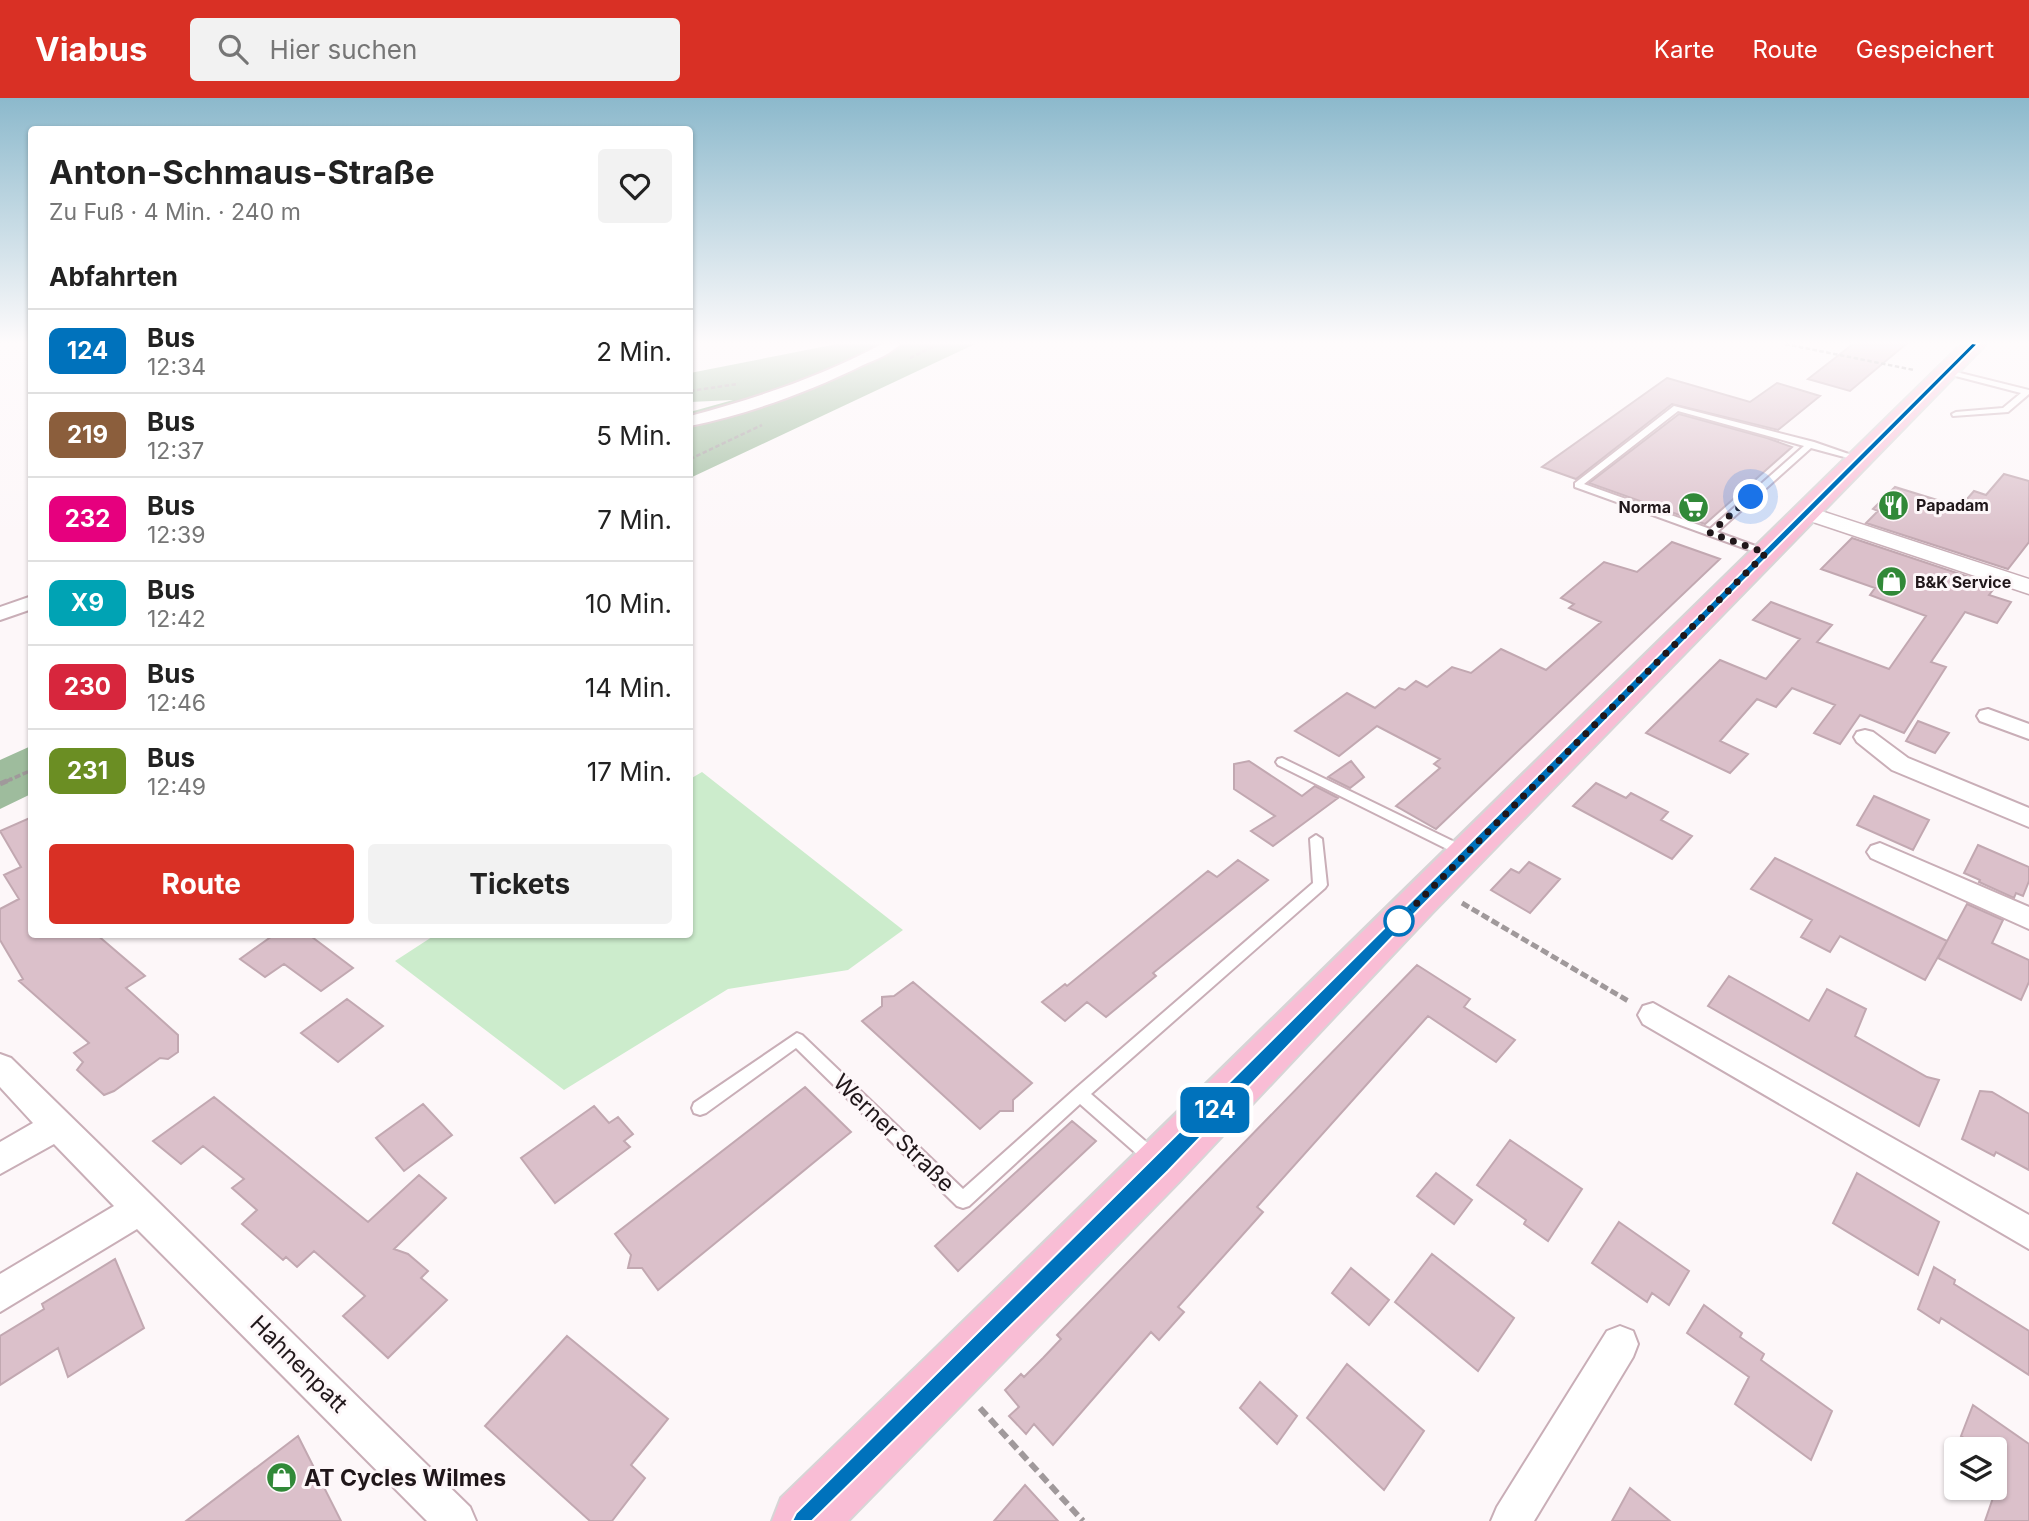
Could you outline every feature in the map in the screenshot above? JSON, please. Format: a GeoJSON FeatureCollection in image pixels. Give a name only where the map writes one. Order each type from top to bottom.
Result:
{"type":"FeatureCollection","features":[{"type":"Feature","properties":{"kind":"main road"},"geometry":{"type":"LineString","coordinates":[[804,1521],[1161,1165],[1908,410]]}},
{"type":"Feature","properties":{"kind":"street"},"geometry":{"type":"LineString","coordinates":[[693,420],[727,410]]}},
{"type":"Feature","properties":{"kind":"street"},"geometry":{"type":"LineString","coordinates":[[1806,512],[2029,587]]}},
{"type":"Feature","properties":{"kind":"street"},"geometry":{"type":"LineString","coordinates":[[0,614],[28,604]]}},
{"type":"Feature","properties":{"kind":"street"},"geometry":{"type":"LineString","coordinates":[[1988,716],[2029,732]]}},
{"type":"Feature","properties":{"kind":"street"},"geometry":{"type":"LineString","coordinates":[[1865,737],[1899,764],[2029,818]]}},
{"type":"Feature","properties":{"kind":"street"},"geometry":{"type":"LineString","coordinates":[[1880,852],[2029,919]]}},
{"type":"Feature","properties":{"kind":"street"},"geometry":{"type":"LineString","coordinates":[[1653,1015],[2029,1233]]}},
{"type":"Feature","properties":{"kind":"street","name":"Hahnenpatt"},"geometry":{"type":"LineString","coordinates":[[0,1067],[56,1126],[456,1521]]}},
{"type":"Feature","properties":{"kind":"street"},"geometry":{"type":"LineString","coordinates":[[0,1158],[56,1126]]}},
{"type":"Feature","properties":{"kind":"street"},"geometry":{"type":"LineString","coordinates":[[0,1294],[142,1208]]}},
{"type":"Feature","properties":{"kind":"street"},"geometry":{"type":"LineString","coordinates":[[1511,1521],[1620,1344]]}},
{"type":"Feature","properties":{"kind":"lane"},"geometry":{"type":"LineString","coordinates":[[1674,410],[1578,485],[1766,553]]}},
{"type":"Feature","properties":{"kind":"lane"},"geometry":{"type":"LineString","coordinates":[[1685,410],[1859,459]]}},
{"type":"Feature","properties":{"kind":"lane"},"geometry":{"type":"LineString","coordinates":[[1956,414],[2000,410]]}},
{"type":"Feature","properties":{"kind":"lane"},"geometry":{"type":"LineString","coordinates":[[1710,533],[1811,444]]}},
{"type":"Feature","properties":{"kind":"lane"},"geometry":{"type":"LineString","coordinates":[[1282,762],[1467,853]]}},
{"type":"Feature","properties":{"kind":"lane","name":"Werner Straße"},"geometry":{"type":"LineString","coordinates":[[700,1108],[797,1039],[963,1200],[1320,885],[1316,839]]}},
{"type":"Feature","properties":{"kind":"lane"},"geometry":{"type":"LineString","coordinates":[[1080,1094],[1161,1165]]}},
{"type":"Feature","properties":{"kind":"path"},"geometry":{"type":"LineString","coordinates":[[0,784],[28,773]]}},
{"type":"Feature","properties":{"kind":"path"},"geometry":{"type":"LineString","coordinates":[[1434,887],[1653,1015]]}},
{"type":"Feature","properties":{"kind":"path"},"geometry":{"type":"LineString","coordinates":[[949,1374],[1083,1521]]}},
{"type":"Feature","properties":{"kind":"green space"},"geometry":{"type":"Polygon","coordinates":[[[696,410],[834,410],[693,477],[693,411],[696,410]]]}},
{"type":"Feature","properties":{"kind":"green space"},"geometry":{"type":"Polygon","coordinates":[[[28,747],[28,795],[0,809],[0,760],[28,747]]]}},
{"type":"Feature","properties":{"kind":"green space"},"geometry":{"type":"Polygon","coordinates":[[[702,772],[903,930],[848,970],[728,989],[564,1090],[395,961],[430,938],[693,938],[693,777],[702,772]]]}},
{"type":"Feature","properties":{"kind":"building"},"geometry":{"type":"Polygon","coordinates":[[[1621,410],[1664,410],[1576,479],[1542,467],[1621,410]]]}},
{"type":"Feature","properties":{"kind":"building"},"geometry":{"type":"Polygon","coordinates":[[[1698,410],[1802,410],[1778,430],[1698,410]]]}},
{"type":"Feature","properties":{"kind":"building"},"geometry":{"type":"Polygon","coordinates":[[[1679,414],[1792,447],[1705,524],[1589,483],[1679,414]]]}},
{"type":"Feature","properties":{"kind":"building"},"geometry":{"type":"Polygon","coordinates":[[[2004,474],[2029,481],[2029,542],[2008,569],[1866,523],[1878,511],[1873,509],[1895,487],[1960,507],[1974,491],[1986,495],[2004,474]]]}},
{"type":"Feature","properties":{"kind":"building"},"geometry":{"type":"Polygon","coordinates":[[[1852,538],[1996,586],[1989,595],[2011,602],[1997,623],[1965,612],[1931,662],[1946,667],[1904,733],[1860,715],[1840,744],[1814,733],[1835,705],[1792,688],[1776,707],[1757,699],[1720,741],[1748,754],[1730,773],[1646,733],[1720,660],[1766,679],[1800,639],[1753,620],[1771,602],[1832,625],[1817,642],[1889,669],[1926,616],[1870,595],[1875,588],[1821,569],[1852,538]]]}},
{"type":"Feature","properties":{"kind":"building"},"geometry":{"type":"Polygon","coordinates":[[[1672,542],[1720,559],[1436,829],[1396,806],[1440,768],[1434,764],[1440,759],[1377,726],[1339,756],[1295,731],[1347,693],[1375,708],[1399,688],[1405,690],[1416,681],[1427,687],[1452,667],[1471,673],[1501,649],[1546,670],[1601,622],[1569,608],[1574,604],[1561,598],[1604,562],[1637,572],[1672,542]]]}},
{"type":"Feature","properties":{"kind":"building"},"geometry":{"type":"Polygon","coordinates":[[[1918,721],[1949,733],[1935,753],[1906,741],[1918,721]]]}},
{"type":"Feature","properties":{"kind":"building"},"geometry":{"type":"Polygon","coordinates":[[[1249,761],[1302,796],[1315,786],[1338,798],[1273,846],[1251,831],[1275,816],[1234,789],[1234,764],[1249,761]]]}},
{"type":"Feature","properties":{"kind":"building"},"geometry":{"type":"Polygon","coordinates":[[[1351,761],[1364,777],[1350,788],[1328,777],[1351,761]]]}},
{"type":"Feature","properties":{"kind":"building"},"geometry":{"type":"Polygon","coordinates":[[[1596,783],[1626,798],[1631,793],[1668,812],[1661,820],[1692,836],[1672,859],[1573,806],[1596,783]]]}},
{"type":"Feature","properties":{"kind":"building"},"geometry":{"type":"Polygon","coordinates":[[[1874,796],[1929,820],[1913,850],[1857,825],[1874,796]]]}},
{"type":"Feature","properties":{"kind":"building"},"geometry":{"type":"Polygon","coordinates":[[[28,819],[28,938],[101,938],[145,976],[126,988],[178,1035],[178,1052],[168,1059],[160,1058],[114,1091],[104,1095],[77,1070],[83,1062],[74,1053],[89,1043],[19,981],[23,979],[0,940],[0,909],[19,899],[4,875],[21,867],[0,831],[28,819]]]}},
{"type":"Feature","properties":{"kind":"building"},"geometry":{"type":"Polygon","coordinates":[[[1978,845],[2029,867],[2029,881],[2023,896],[2016,893],[2014,898],[1964,873],[1978,845]]]}},
{"type":"Feature","properties":{"kind":"building"},"geometry":{"type":"Polygon","coordinates":[[[1775,858],[1947,941],[1925,980],[1840,936],[1830,952],[1801,937],[1812,920],[1751,889],[1775,858]]]}},
{"type":"Feature","properties":{"kind":"building"},"geometry":{"type":"Polygon","coordinates":[[[1238,860],[1268,880],[1153,973],[1156,976],[1106,1017],[1087,1002],[1065,1021],[1042,1002],[1065,984],[1067,986],[1208,871],[1217,877],[1238,860]]]}},
{"type":"Feature","properties":{"kind":"building"},"geometry":{"type":"Polygon","coordinates":[[[1529,862],[1560,879],[1530,913],[1491,890],[1511,869],[1519,873],[1529,862]]]}},
{"type":"Feature","properties":{"kind":"building"},"geometry":{"type":"Polygon","coordinates":[[[1967,904],[2003,920],[1992,943],[2029,960],[2029,982],[2021,1000],[1938,958],[1967,904]]]}},
{"type":"Feature","properties":{"kind":"building"},"geometry":{"type":"Polygon","coordinates":[[[269,938],[313,938],[353,968],[321,991],[284,964],[265,977],[240,959],[269,938]]]}},
{"type":"Feature","properties":{"kind":"building"},"geometry":{"type":"Polygon","coordinates":[[[1417,965],[1470,999],[1464,1007],[1515,1040],[1496,1062],[1428,1016],[1257,1207],[1263,1212],[1178,1307],[1184,1312],[1159,1340],[1151,1332],[1053,1445],[1034,1424],[1026,1434],[1009,1416],[1019,1407],[1005,1390],[1021,1374],[1024,1377],[1043,1358],[1061,1339],[1057,1335],[1417,965]]]}},
{"type":"Feature","properties":{"kind":"building"},"geometry":{"type":"Polygon","coordinates":[[[1729,976],[1809,1021],[1827,989],[1866,1009],[1855,1036],[1927,1077],[1939,1080],[1919,1126],[1708,1006],[1729,976]]]}},
{"type":"Feature","properties":{"kind":"building"},"geometry":{"type":"Polygon","coordinates":[[[913,982],[1032,1083],[1013,1100],[1013,1111],[1000,1111],[980,1129],[862,1021],[882,1006],[882,997],[894,996],[913,982]]]}},
{"type":"Feature","properties":{"kind":"building"},"geometry":{"type":"Polygon","coordinates":[[[347,999],[383,1026],[338,1062],[301,1033],[347,999]]]}},
{"type":"Feature","properties":{"kind":"building"},"geometry":{"type":"Polygon","coordinates":[[[805,1087],[851,1132],[658,1290],[642,1268],[628,1268],[631,1255],[615,1234],[805,1087]]]}},
{"type":"Feature","properties":{"kind":"building"},"geometry":{"type":"Polygon","coordinates":[[[1980,1091],[1992,1092],[2029,1114],[2029,1170],[1996,1152],[1994,1156],[1962,1139],[1980,1091]]]}},
{"type":"Feature","properties":{"kind":"building"},"geometry":{"type":"Polygon","coordinates":[[[214,1097],[368,1222],[419,1175],[446,1198],[394,1249],[408,1254],[428,1271],[421,1278],[447,1300],[388,1358],[343,1316],[365,1296],[314,1251],[297,1267],[286,1257],[283,1260],[242,1224],[257,1210],[232,1188],[244,1179],[203,1146],[181,1164],[153,1141],[214,1097]]]}},
{"type":"Feature","properties":{"kind":"building"},"geometry":{"type":"Polygon","coordinates":[[[423,1104],[452,1135],[404,1171],[376,1138],[423,1104]]]}},
{"type":"Feature","properties":{"kind":"building"},"geometry":{"type":"Polygon","coordinates":[[[594,1106],[609,1123],[618,1117],[633,1134],[624,1141],[630,1147],[555,1203],[521,1158],[594,1106]]]}},
{"type":"Feature","properties":{"kind":"building"},"geometry":{"type":"Polygon","coordinates":[[[1072,1121],[1096,1141],[958,1271],[935,1246],[1072,1121]]]}},
{"type":"Feature","properties":{"kind":"building"},"geometry":{"type":"Polygon","coordinates":[[[1510,1140],[1582,1189],[1548,1241],[1524,1224],[1526,1220],[1477,1185],[1510,1140]]]}},
{"type":"Feature","properties":{"kind":"building"},"geometry":{"type":"Polygon","coordinates":[[[1436,1173],[1472,1200],[1454,1224],[1417,1196],[1436,1173]]]}},
{"type":"Feature","properties":{"kind":"building"},"geometry":{"type":"Polygon","coordinates":[[[1857,1173],[1939,1222],[1918,1275],[1833,1223],[1857,1173]]]}},
{"type":"Feature","properties":{"kind":"building"},"geometry":{"type":"Polygon","coordinates":[[[1619,1222],[1689,1271],[1669,1305],[1652,1293],[1647,1302],[1592,1263],[1619,1222]]]}},
{"type":"Feature","properties":{"kind":"building"},"geometry":{"type":"Polygon","coordinates":[[[1432,1254],[1514,1318],[1478,1371],[1395,1302],[1432,1254]]]}},
{"type":"Feature","properties":{"kind":"building"},"geometry":{"type":"Polygon","coordinates":[[[115,1259],[144,1328],[68,1377],[58,1348],[0,1385],[0,1336],[44,1309],[42,1304],[115,1259]]]}},
{"type":"Feature","properties":{"kind":"building"},"geometry":{"type":"Polygon","coordinates":[[[1934,1267],[1955,1280],[1954,1284],[2029,1331],[2029,1375],[1941,1318],[1939,1323],[1918,1309],[1934,1267]]]}},
{"type":"Feature","properties":{"kind":"building"},"geometry":{"type":"Polygon","coordinates":[[[1351,1268],[1389,1300],[1369,1325],[1332,1293],[1351,1268]]]}},
{"type":"Feature","properties":{"kind":"building"},"geometry":{"type":"Polygon","coordinates":[[[1704,1305],[1742,1333],[1740,1337],[1764,1354],[1761,1360],[1832,1411],[1811,1460],[1735,1404],[1749,1377],[1687,1333],[1704,1305]]]}},
{"type":"Feature","properties":{"kind":"building"},"geometry":{"type":"Polygon","coordinates":[[[567,1336],[668,1419],[631,1465],[645,1478],[612,1521],[590,1521],[485,1426],[567,1336]]]}},
{"type":"Feature","properties":{"kind":"building"},"geometry":{"type":"Polygon","coordinates":[[[1347,1364],[1424,1431],[1384,1490],[1307,1418],[1347,1364]]]}},
{"type":"Feature","properties":{"kind":"building"},"geometry":{"type":"Polygon","coordinates":[[[1260,1382],[1297,1416],[1277,1444],[1240,1408],[1260,1382]]]}},
{"type":"Feature","properties":{"kind":"building"},"geometry":{"type":"Polygon","coordinates":[[[1973,1405],[2029,1444],[2029,1521],[1985,1521],[1992,1500],[2007,1500],[2007,1437],[1961,1436],[1973,1405]]]}},
{"type":"Feature","properties":{"kind":"building","name":"AT Cycles Wilmes"},"geometry":{"type":"Polygon","coordinates":[[[298,1436],[341,1521],[186,1521],[298,1436]]]}},
{"type":"Feature","properties":{"kind":"building"},"geometry":{"type":"Polygon","coordinates":[[[1025,1485],[1058,1521],[994,1521],[1025,1485]]]}},
{"type":"Feature","properties":{"kind":"building"},"geometry":{"type":"Polygon","coordinates":[[[1630,1488],[1670,1521],[1612,1521],[1630,1488]]]}},
{"type":"Feature","properties":{"kind":"bus line","name":"124"},"geometry":{"type":"LineString","coordinates":[[804,1521],[1161,1165],[1417,902],[1908,410]]}},
{"type":"Feature","properties":{"kind":"place","name":"Papadam"},"geometry":{"type":"Point","coordinates":[1893,505]}},
{"type":"Feature","properties":{"kind":"place","name":"Norma"},"geometry":{"type":"Point","coordinates":[1694,507]}},
{"type":"Feature","properties":{"kind":"place","name":"B&K Service"},"geometry":{"type":"Point","coordinates":[1892,582]}},
{"type":"Feature","properties":{"kind":"place","name":"AT Cycles Wilmes"},"geometry":{"type":"Point","coordinates":[281,1478]}},
{"type":"Feature","properties":{"kind":"route"},"geometry":{"type":"LineString","coordinates":[[1399,921],[1766,553],[1710,533],[1751,497]]}}]}
